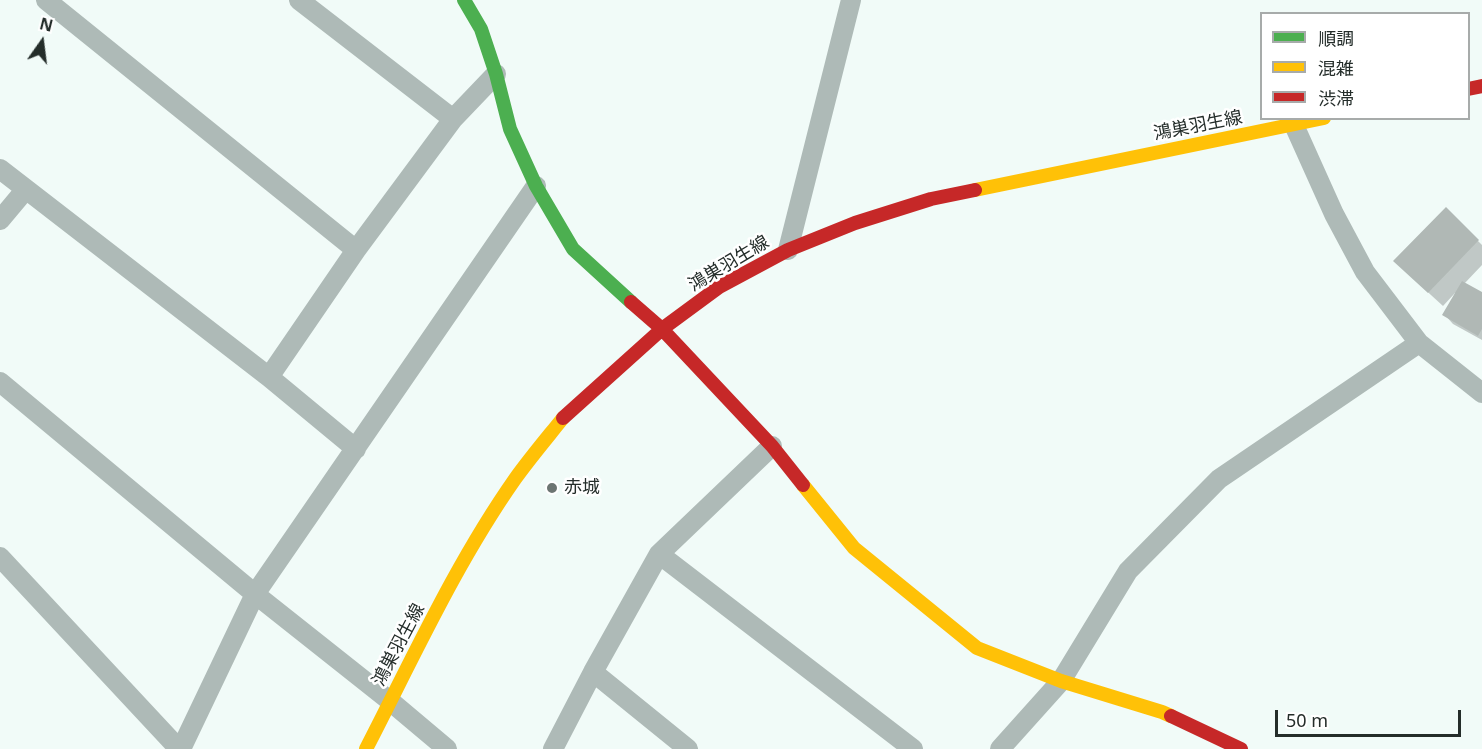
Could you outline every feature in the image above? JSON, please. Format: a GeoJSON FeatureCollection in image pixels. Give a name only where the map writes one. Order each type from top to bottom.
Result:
{"type":"FeatureCollection","features":[{"type":"Feature","properties":{"kind":"main road"},"geometry":{"type":"LineString","coordinates":[[464,0],[481,29],[496,74],[510,129],[536,186],[573,249],[662,329],[772,446],[854,548],[977,648],[1061,681],[1162,712],[1241,749]]}},
{"type":"Feature","properties":{"kind":"main road","name":"鴻巣羽生線"},"geometry":{"type":"LineString","coordinates":[[366,749],[445,595],[476,540],[515,479],[564,417],[662,329],[719,287],[788,250],[855,223],[931,199],[1315,120]]}},
{"type":"Feature","properties":{"kind":"street"},"geometry":{"type":"LineString","coordinates":[[46,0],[356,250]]}},
{"type":"Feature","properties":{"kind":"street"},"geometry":{"type":"LineString","coordinates":[[299,0],[453,119]]}},
{"type":"Feature","properties":{"kind":"street"},"geometry":{"type":"LineString","coordinates":[[788,250],[851,0]]}},
{"type":"Feature","properties":{"kind":"street"},"geometry":{"type":"LineString","coordinates":[[269,377],[356,250],[453,119],[496,74]]}},
{"type":"Feature","properties":{"kind":"street"},"geometry":{"type":"LineString","coordinates":[[1294,125],[1334,214],[1365,272],[1419,343],[1482,393]]}},
{"type":"Feature","properties":{"kind":"street"},"geometry":{"type":"LineString","coordinates":[[0,169],[269,377],[356,449]]}},
{"type":"Feature","properties":{"kind":"street"},"geometry":{"type":"LineString","coordinates":[[0,557],[180,749],[255,594],[536,186]]}},
{"type":"Feature","properties":{"kind":"street"},"geometry":{"type":"LineString","coordinates":[[0,220],[26,189]]}},
{"type":"Feature","properties":{"kind":"street"},"geometry":{"type":"LineString","coordinates":[[1000,749],[1061,681],[1128,571],[1219,479],[1419,343]]}},
{"type":"Feature","properties":{"kind":"street"},"geometry":{"type":"LineString","coordinates":[[0,382],[255,594],[447,749]]}},
{"type":"Feature","properties":{"kind":"street"},"geometry":{"type":"LineString","coordinates":[[553,749],[592,672],[659,554],[772,446]]}},
{"type":"Feature","properties":{"kind":"street"},"geometry":{"type":"LineString","coordinates":[[659,554],[914,749]]}},
{"type":"Feature","properties":{"kind":"street"},"geometry":{"type":"LineString","coordinates":[[592,672],[688,749]]}},
{"type":"Feature","properties":{"kind":"building"},"geometry":{"type":"Polygon","coordinates":[[[1446,207],[1479,240],[1428,293],[1393,261],[1446,207]]]}},
{"type":"Feature","properties":{"kind":"building"},"geometry":{"type":"Polygon","coordinates":[[[1462,281],[1482,292],[1482,329],[1478,336],[1442,315],[1462,281]]]}},
{"type":"Feature","properties":{"kind":"traffic: fast"},"geometry":{"type":"LineString","coordinates":[[464,0],[481,29],[496,74],[510,129],[536,186],[573,249],[631,302]]}},
{"type":"Feature","properties":{"kind":"traffic: slow"},"geometry":{"type":"LineString","coordinates":[[975,190],[1314,120]]}},
{"type":"Feature","properties":{"kind":"traffic: slow"},"geometry":{"type":"LineString","coordinates":[[366,749],[473,544],[515,479],[563,418]]}},
{"type":"Feature","properties":{"kind":"traffic: slow"},"geometry":{"type":"LineString","coordinates":[[803,485],[854,548],[977,648],[1061,681],[1171,716]]}},
{"type":"Feature","properties":{"kind":"traffic: jam"},"geometry":{"type":"LineString","coordinates":[[1470,89],[1482,86]]}},
{"type":"Feature","properties":{"kind":"traffic: jam"},"geometry":{"type":"LineString","coordinates":[[563,418],[662,329],[719,287],[788,250],[855,223],[931,199],[975,190]]}},
{"type":"Feature","properties":{"kind":"traffic: jam"},"geometry":{"type":"LineString","coordinates":[[631,302],[662,329],[772,446],[803,485]]}},
{"type":"Feature","properties":{"kind":"traffic: jam"},"geometry":{"type":"LineString","coordinates":[[1171,716],[1241,749]]}},
{"type":"Feature","properties":{"kind":"place","name":"赤城"},"geometry":{"type":"Point","coordinates":[552,488]}}]}
